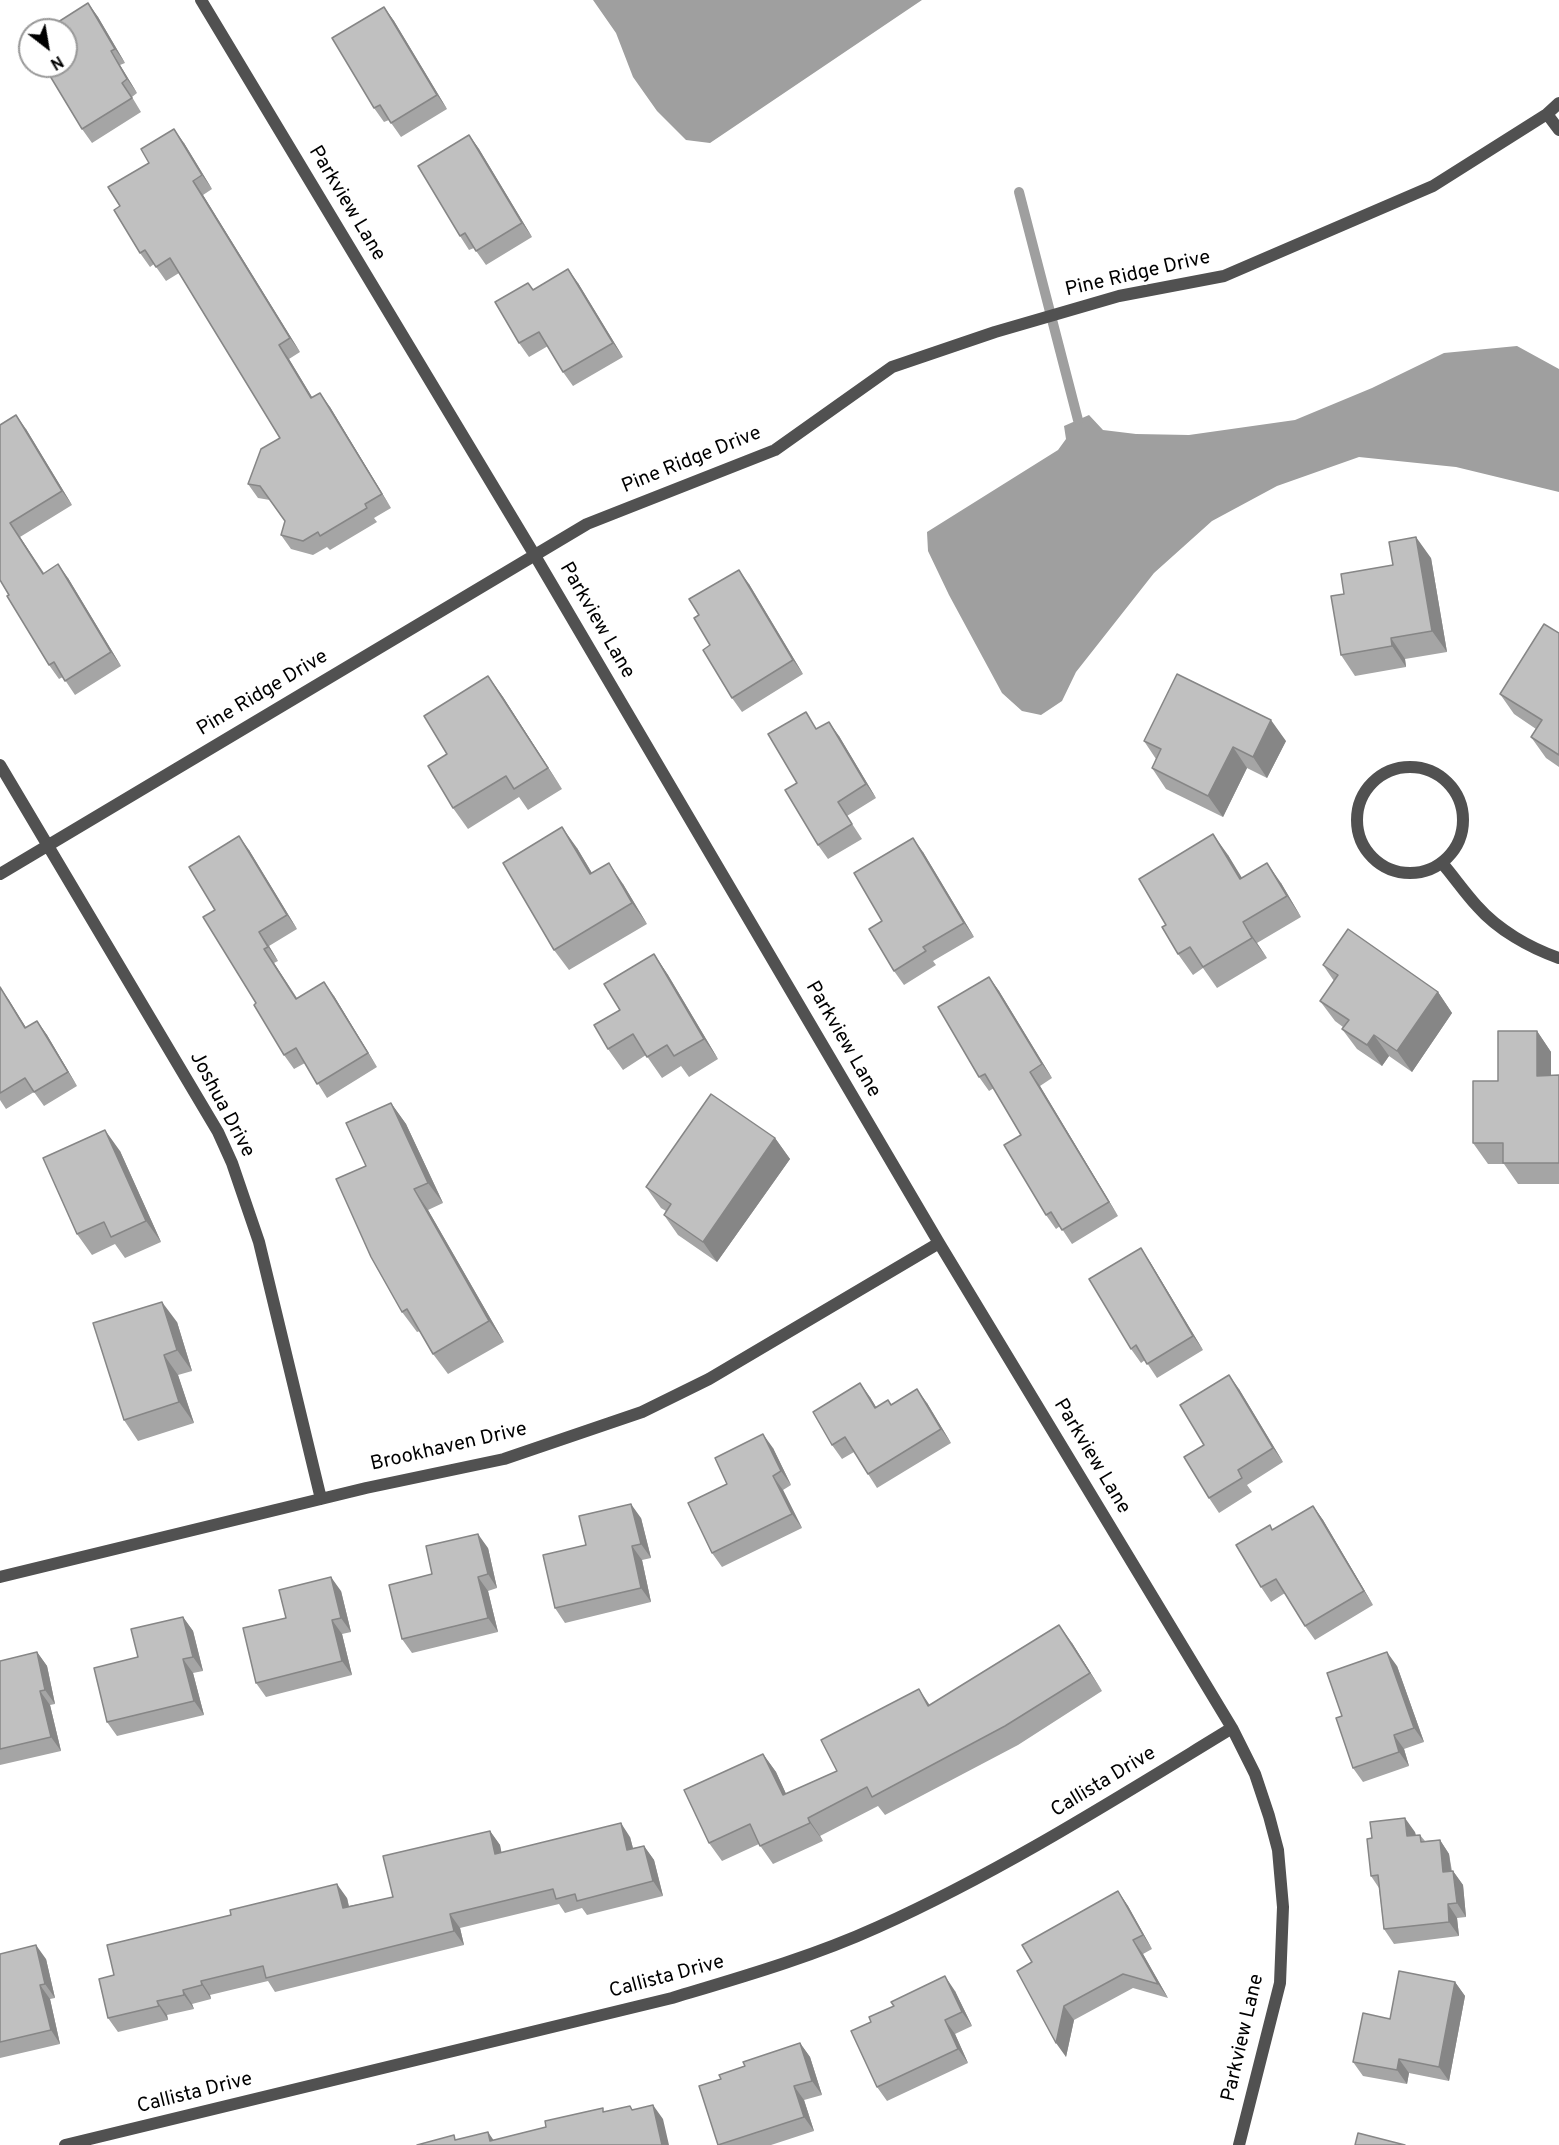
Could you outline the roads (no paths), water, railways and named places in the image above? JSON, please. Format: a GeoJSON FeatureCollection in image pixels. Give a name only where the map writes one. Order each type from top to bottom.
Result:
{"type":"FeatureCollection","features":[{"type":"Feature","properties":{"kind":"street","name":"Parkview Lane"},"geometry":{"type":"LineString","coordinates":[[201,0],[534,554],[939,1244],[1232,1728],[1255,1774],[1278,1850],[1283,1907],[1280,1983],[1239,2145]]}},
{"type":"Feature","properties":{"kind":"street","name":"Pine Ridge Drive"},"geometry":{"type":"LineString","coordinates":[[0,874],[587,524],[775,450],[892,367],[995,332],[1119,296],[1224,276],[1433,186],[1547,114],[1559,103]]}},
{"type":"Feature","properties":{"kind":"street"},"geometry":{"type":"LineString","coordinates":[[1547,114],[1559,130]]}},
{"type":"Feature","properties":{"kind":"street","name":"Joshua Drive"},"geometry":{"type":"LineString","coordinates":[[0,765],[218,1132],[232,1162],[258,1242],[321,1499]]}},
{"type":"Feature","properties":{"kind":"street"},"geometry":{"type":"LineString","coordinates":[[1412,766],[1434,771],[1451,784],[1462,803],[1464,825],[1457,846],[1442,863],[1425,872],[1404,873],[1385,868],[1369,855],[1359,838],[1356,818],[1361,798],[1372,782],[1390,769],[1412,766]]}},
{"type":"Feature","properties":{"kind":"street"},"geometry":{"type":"LineString","coordinates":[[1442,863],[1479,908],[1508,932],[1543,952],[1559,958]]}},
{"type":"Feature","properties":{"kind":"street","name":"Brookhaven Drive"},"geometry":{"type":"LineString","coordinates":[[0,1577],[366,1488],[504,1460],[642,1412],[709,1379],[939,1244]]}},
{"type":"Feature","properties":{"kind":"street","name":"Callista Drive"},"geometry":{"type":"LineString","coordinates":[[65,2145],[660,2001],[766,1970],[878,1927],[985,1874],[1232,1728]]}},
{"type":"Feature","properties":{"kind":"waterway"},"geometry":{"type":"LineString","coordinates":[[1019,192],[1078,420]]}}]}
